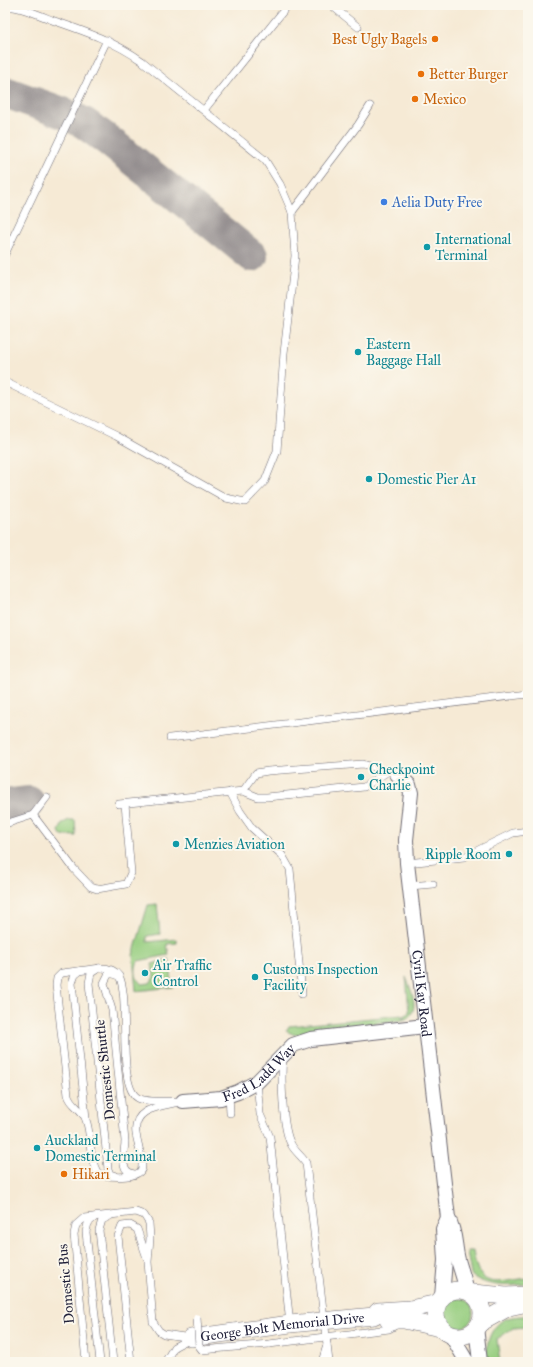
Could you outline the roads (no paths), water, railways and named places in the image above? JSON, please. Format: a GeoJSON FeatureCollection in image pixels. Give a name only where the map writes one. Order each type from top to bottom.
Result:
{"type":"FeatureCollection","features":[{"type":"Feature","properties":{"kind":"street","name":"Cyril Kay Road"},"geometry":{"type":"LineString","coordinates":[[392,773],[409,785],[411,793],[406,834],[407,863],[425,1026],[448,1218],[454,1229],[458,1260],[470,1292]]}},
{"type":"Feature","properties":{"kind":"street","name":"Fred Ladd Way"},"geometry":{"type":"LineString","coordinates":[[183,1102],[221,1098],[257,1082],[284,1052],[293,1045],[312,1039],[425,1026]]}},
{"type":"Feature","properties":{"kind":"street","name":"Cyril Kay Road"},"geometry":{"type":"LineString","coordinates":[[440,1300],[446,1260],[443,1229],[448,1218]]}},
{"type":"Feature","properties":{"kind":"street"},"geometry":{"type":"LineString","coordinates":[[467,1362],[436,1315],[440,1300],[454,1290],[506,1296],[528,1295]]}},
{"type":"Feature","properties":{"kind":"street"},"geometry":{"type":"LineString","coordinates":[[470,1292],[477,1298],[481,1310],[478,1325],[480,1362]]}},
{"type":"Feature","properties":{"kind":"street","name":"George Bolt Memorial Drive"},"geometry":{"type":"LineString","coordinates":[[191,1338],[290,1324],[327,1333],[374,1316],[378,1311],[410,1309],[440,1300]]}},
{"type":"Feature","properties":{"kind":"street"},"geometry":{"type":"LineString","coordinates":[[446,1331],[466,1334],[508,1307],[528,1303]]}},
{"type":"Feature","properties":{"kind":"street","name":"George Bolt Memorial Drive"},"geometry":{"type":"LineString","coordinates":[[374,1316],[379,1320],[404,1320],[446,1331]]}},
{"type":"Feature","properties":{"kind":"lane"},"geometry":{"type":"LineString","coordinates":[[204,110],[288,5]]}},
{"type":"Feature","properties":{"kind":"lane"},"geometry":{"type":"LineString","coordinates":[[331,5],[358,27]]}},
{"type":"Feature","properties":{"kind":"lane"},"geometry":{"type":"LineString","coordinates":[[5,6],[19,6],[107,40],[142,61],[265,160],[280,184],[292,212],[295,256],[284,353],[277,451],[265,481],[245,502],[226,498],[116,436],[5,382]]}},
{"type":"Feature","properties":{"kind":"lane"},"geometry":{"type":"LineString","coordinates":[[5,254],[107,40]]}},
{"type":"Feature","properties":{"kind":"lane"},"geometry":{"type":"LineString","coordinates":[[292,212],[358,125],[370,106]]}},
{"type":"Feature","properties":{"kind":"lane"},"geometry":{"type":"LineString","coordinates":[[170,738],[528,694]]}},
{"type":"Feature","properties":{"kind":"lane"},"geometry":{"type":"LineString","coordinates":[[243,791],[256,773],[268,771],[363,764],[392,773]]}},
{"type":"Feature","properties":{"kind":"lane"},"geometry":{"type":"LineString","coordinates":[[32,815],[74,870],[91,887],[97,889],[126,884],[130,878],[131,873],[122,804],[243,791],[258,797],[267,797],[364,787],[392,773]]}},
{"type":"Feature","properties":{"kind":"lane"},"geometry":{"type":"LineString","coordinates":[[230,792],[240,811],[252,828],[282,855],[290,869],[302,994]]}},
{"type":"Feature","properties":{"kind":"lane"},"geometry":{"type":"LineString","coordinates":[[5,824],[32,815],[47,797]]}},
{"type":"Feature","properties":{"kind":"lane"},"geometry":{"type":"LineString","coordinates":[[407,863],[464,856],[513,833],[528,831]]}},
{"type":"Feature","properties":{"kind":"lane"},"geometry":{"type":"LineString","coordinates":[[410,886],[432,884]]}},
{"type":"Feature","properties":{"kind":"lane","name":"Domestic Shuttle"},"geometry":{"type":"LineString","coordinates":[[99,968],[91,974],[89,983],[108,1169],[110,1174],[118,1176]]}},
{"type":"Feature","properties":{"kind":"lane","name":"Domestic Shuttle"},"geometry":{"type":"LineString","coordinates":[[87,1121],[84,1115],[73,1105],[68,1095],[56,985],[60,974],[99,968],[112,970],[120,979]]}},
{"type":"Feature","properties":{"kind":"lane","name":"Domestic Shuttle"},"geometry":{"type":"LineString","coordinates":[[82,970],[75,975],[72,983],[90,1149],[97,1172],[104,1176],[135,1174]]}},
{"type":"Feature","properties":{"kind":"lane","name":"Domestic Shuttle"},"geometry":{"type":"LineString","coordinates":[[120,979],[114,974],[109,974],[104,983],[112,1010],[125,1141],[123,1152],[125,1167],[127,1172],[135,1174]]}},
{"type":"Feature","properties":{"kind":"lane"},"geometry":{"type":"LineString","coordinates":[[120,979],[122,990],[123,1038],[129,1084],[133,1093],[141,1100],[183,1102]]}},
{"type":"Feature","properties":{"kind":"lane"},"geometry":{"type":"LineString","coordinates":[[284,1052],[282,1081],[288,1134],[291,1144],[306,1163],[327,1333],[329,1362]]}},
{"type":"Feature","properties":{"kind":"lane"},"geometry":{"type":"LineString","coordinates":[[257,1082],[260,1114],[270,1137],[290,1324]]}},
{"type":"Feature","properties":{"kind":"lane"},"geometry":{"type":"LineString","coordinates":[[229,1095],[230,1113]]}},
{"type":"Feature","properties":{"kind":"lane"},"geometry":{"type":"LineString","coordinates":[[135,1174],[140,1172],[142,1164],[135,1128],[138,1118],[145,1112],[183,1102]]}},
{"type":"Feature","properties":{"kind":"lane"},"geometry":{"type":"LineString","coordinates":[[100,1362],[86,1232],[88,1223],[95,1217],[136,1212],[144,1215],[149,1223],[150,1238],[148,1262],[152,1315],[156,1326],[159,1331],[169,1336],[191,1338]]}},
{"type":"Feature","properties":{"kind":"lane"},"geometry":{"type":"LineString","coordinates":[[111,1215],[102,1220],[99,1230],[113,1362]]}},
{"type":"Feature","properties":{"kind":"lane","name":"Domestic Bus"},"geometry":{"type":"LineString","coordinates":[[86,1362],[74,1234],[76,1225],[81,1220],[95,1217]]}},
{"type":"Feature","properties":{"kind":"lane"},"geometry":{"type":"LineString","coordinates":[[131,1362],[118,1236],[122,1226],[130,1225],[137,1229],[148,1262]]}},
{"type":"Feature","properties":{"kind":"lane"},"geometry":{"type":"LineString","coordinates":[[197,1318],[200,1346],[202,1350],[269,1344],[327,1333],[389,1329],[404,1320]]}},
{"type":"Feature","properties":{"kind":"lane"},"geometry":{"type":"LineString","coordinates":[[322,1362],[327,1333]]}},
{"type":"Feature","properties":{"kind":"lane"},"geometry":{"type":"LineString","coordinates":[[166,1362],[174,1347],[191,1338]]}},
{"type":"Feature","properties":{"kind":"place","name":"Best Ugly Bagels"},"geometry":{"type":"Point","coordinates":[435,39]}},
{"type":"Feature","properties":{"kind":"place","name":"Better Burger"},"geometry":{"type":"Point","coordinates":[421,74]}},
{"type":"Feature","properties":{"kind":"place","name":"Mexico"},"geometry":{"type":"Point","coordinates":[415,99]}},
{"type":"Feature","properties":{"kind":"place","name":"Aelia Duty Free"},"geometry":{"type":"Point","coordinates":[384,202]}},
{"type":"Feature","properties":{"kind":"place","name":"International Terminal"},"geometry":{"type":"Point","coordinates":[427,247]}},
{"type":"Feature","properties":{"kind":"place","name":"Eastern Baggage Hall"},"geometry":{"type":"Point","coordinates":[358,352]}},
{"type":"Feature","properties":{"kind":"place","name":"Domestic Pier A1"},"geometry":{"type":"Point","coordinates":[369,479]}},
{"type":"Feature","properties":{"kind":"place","name":"Checkpoint Charlie"},"geometry":{"type":"Point","coordinates":[361,777]}},
{"type":"Feature","properties":{"kind":"place","name":"Menzies Aviation"},"geometry":{"type":"Point","coordinates":[176,844]}},
{"type":"Feature","properties":{"kind":"place","name":"Ripple Room"},"geometry":{"type":"Point","coordinates":[509,854]}},
{"type":"Feature","properties":{"kind":"place","name":"Air Traffic Control"},"geometry":{"type":"Point","coordinates":[145,973]}},
{"type":"Feature","properties":{"kind":"place","name":"Customs Inspection Facility"},"geometry":{"type":"Point","coordinates":[255,977]}},
{"type":"Feature","properties":{"kind":"place","name":"Auckland Domestic Terminal"},"geometry":{"type":"Point","coordinates":[37,1148]}},
{"type":"Feature","properties":{"kind":"place","name":"Hikari"},"geometry":{"type":"Point","coordinates":[64,1174]}}]}
